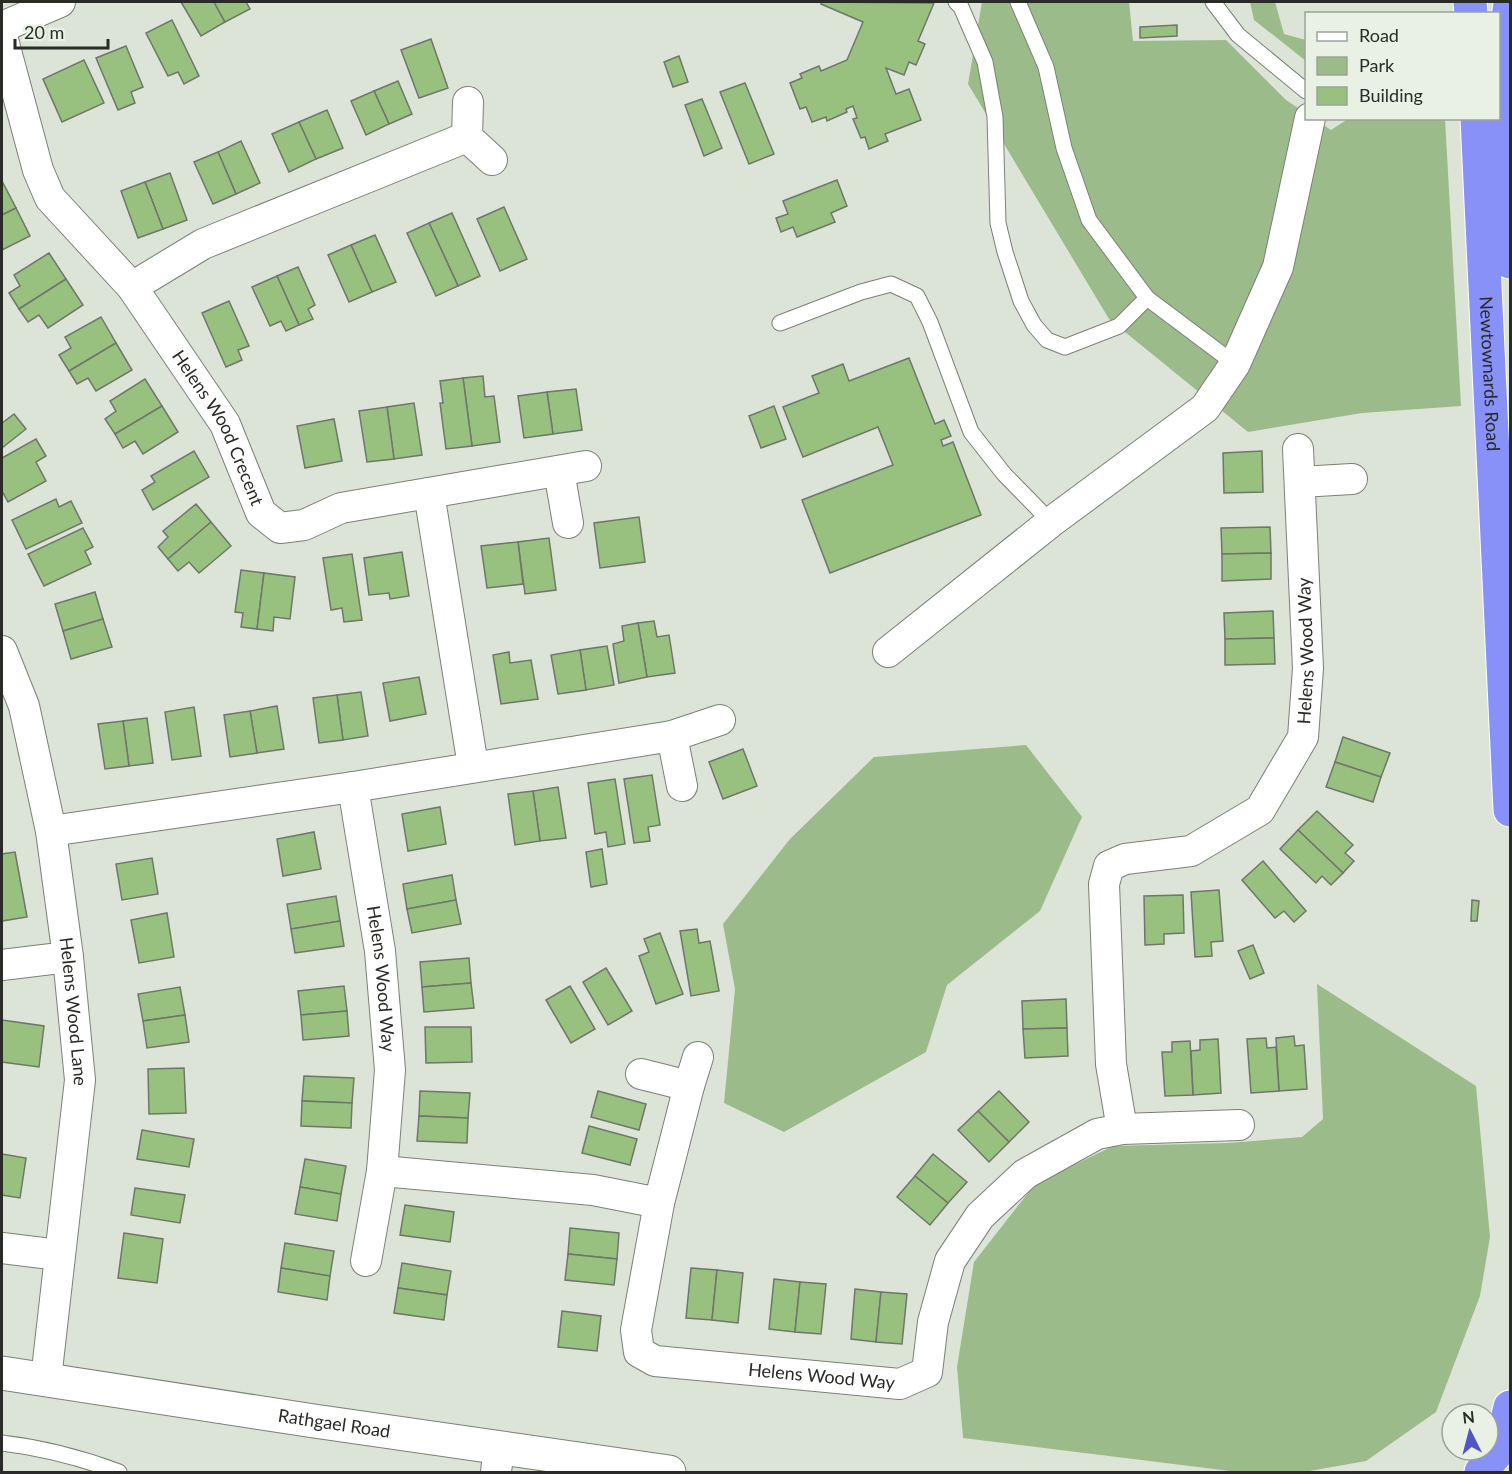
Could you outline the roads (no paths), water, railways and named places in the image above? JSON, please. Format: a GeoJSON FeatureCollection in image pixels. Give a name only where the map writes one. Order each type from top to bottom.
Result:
{"type":"FeatureCollection","features":[{"type":"Feature","properties":{"kind":"highway"},"geometry":{"type":"LineString","coordinates":[[1506,22],[1505,111],[1510,262]]}},
{"type":"Feature","properties":{"kind":"highway","name":"Newtownards Road"},"geometry":{"type":"LineString","coordinates":[[1476,120],[1510,810]]}},
{"type":"Feature","properties":{"kind":"highway"},"geometry":{"type":"LineString","coordinates":[[1496,490],[1510,376]]}},
{"type":"Feature","properties":{"kind":"highway"},"geometry":{"type":"LineString","coordinates":[[1500,1443],[1510,1407]]}},
{"type":"Feature","properties":{"kind":"street"},"geometry":{"type":"LineString","coordinates":[[2,27],[60,2]]}},
{"type":"Feature","properties":{"kind":"street","name":"Helens Wood Crecent"},"geometry":{"type":"LineString","coordinates":[[2,36],[38,170],[50,198],[132,287],[225,424],[261,513],[280,528],[304,525],[341,508],[572,469],[568,523]]}},
{"type":"Feature","properties":{"kind":"street"},"geometry":{"type":"LineString","coordinates":[[468,102],[467,137],[492,160]]}},
{"type":"Feature","properties":{"kind":"street"},"geometry":{"type":"LineString","coordinates":[[888,652],[1051,522],[1206,408],[1235,364],[1278,267],[1310,120]]}},
{"type":"Feature","properties":{"kind":"street"},"geometry":{"type":"LineString","coordinates":[[132,287],[203,244],[467,137]]}},
{"type":"Feature","properties":{"kind":"street","name":"Helens Wood Way"},"geometry":{"type":"LineString","coordinates":[[1122,1129],[1111,1064],[1104,884],[1109,866],[1125,859],[1191,851],[1260,810],[1303,737],[1308,668],[1298,449]]}},
{"type":"Feature","properties":{"kind":"street"},"geometry":{"type":"LineString","coordinates":[[1300,482],[1352,479]]}},
{"type":"Feature","properties":{"kind":"street"},"geometry":{"type":"LineString","coordinates":[[429,493],[473,766]]}},
{"type":"Feature","properties":{"kind":"street","name":"Helens Wood Lane"},"geometry":{"type":"LineString","coordinates":[[2,651],[24,706],[51,831],[68,957],[80,1080],[46,1379]]}},
{"type":"Feature","properties":{"kind":"street"},"geometry":{"type":"LineString","coordinates":[[51,831],[353,787],[672,736],[720,720]]}},
{"type":"Feature","properties":{"kind":"street"},"geometry":{"type":"LineString","coordinates":[[672,736],[682,786]]}},
{"type":"Feature","properties":{"kind":"street","name":"Helens Wood Way"},"geometry":{"type":"LineString","coordinates":[[353,787],[380,951],[390,1070],[382,1172],[366,1261]]}},
{"type":"Feature","properties":{"kind":"street"},"geometry":{"type":"LineString","coordinates":[[2,965],[68,957]]}},
{"type":"Feature","properties":{"kind":"street","name":"Helens Wood Way"},"geometry":{"type":"LineString","coordinates":[[698,1057],[659,1203],[636,1330],[639,1352],[656,1361],[900,1384],[927,1372],[933,1322],[950,1261],[980,1216],[1025,1174],[1097,1134],[1122,1129],[1239,1125]]}},
{"type":"Feature","properties":{"kind":"street"},"geometry":{"type":"LineString","coordinates":[[641,1074],[689,1086]]}},
{"type":"Feature","properties":{"kind":"street"},"geometry":{"type":"LineString","coordinates":[[382,1172],[593,1190],[659,1203]]}},
{"type":"Feature","properties":{"kind":"street"},"geometry":{"type":"LineString","coordinates":[[2,1248],[59,1255]]}},
{"type":"Feature","properties":{"kind":"street","name":"Rathgael Road"},"geometry":{"type":"LineString","coordinates":[[2,1373],[314,1421],[498,1460],[669,1473]]}},
{"type":"Feature","properties":{"kind":"lane"},"geometry":{"type":"LineString","coordinates":[[956,2],[961,7],[985,62],[996,117],[998,223],[1021,301],[1034,325],[1047,340],[1065,347],[1119,326],[1147,298]]}},
{"type":"Feature","properties":{"kind":"lane"},"geometry":{"type":"LineString","coordinates":[[1018,2],[1046,67],[1064,148],[1089,220],[1147,298],[1235,364]]}},
{"type":"Feature","properties":{"kind":"lane"},"geometry":{"type":"LineString","coordinates":[[1214,2],[1238,34],[1305,90]]}},
{"type":"Feature","properties":{"kind":"lane"},"geometry":{"type":"LineString","coordinates":[[780,322],[861,292],[891,284],[917,296],[930,322],[971,432],[1004,474],[1051,522]]}},
{"type":"Feature","properties":{"kind":"lane"},"geometry":{"type":"LineString","coordinates":[[2,1443],[39,1447],[89,1461],[119,1473]]}}]}
